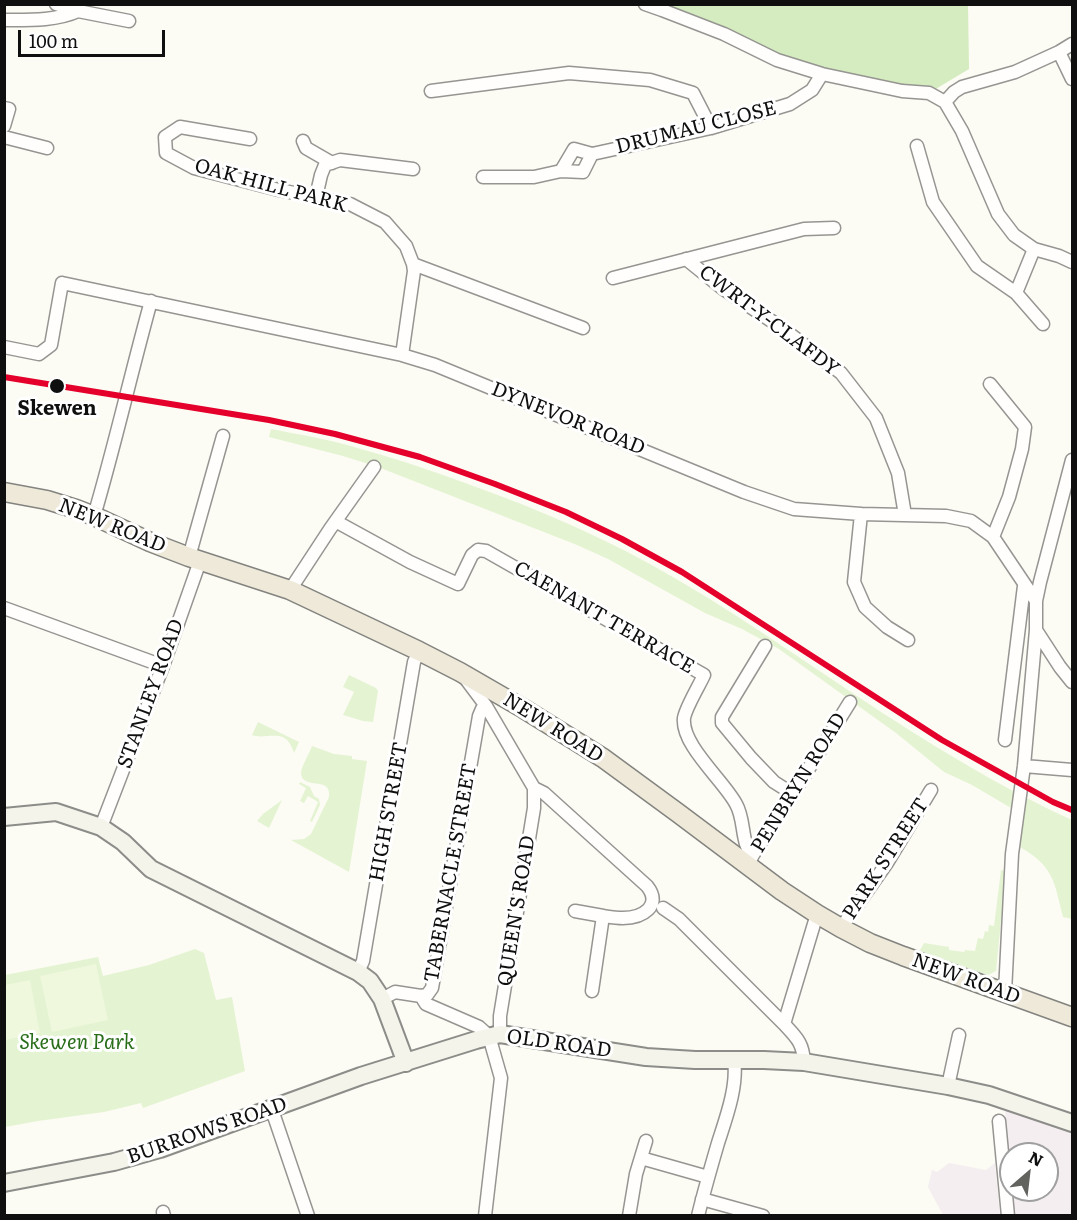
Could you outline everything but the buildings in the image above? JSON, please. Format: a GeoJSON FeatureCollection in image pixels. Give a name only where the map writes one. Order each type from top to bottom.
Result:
{"type":"FeatureCollection","features":[{"type":"Feature","properties":{"kind":"main road","name":"NEW ROAD"},"geometry":{"type":"LineString","coordinates":[[4,492],[47,500],[94,516],[150,542],[195,559],[290,590],[419,651],[524,709],[603,759],[749,861],[782,891],[817,914],[870,943],[1072,1017]]}},
{"type":"Feature","properties":{"kind":"main road"},"geometry":{"type":"LineString","coordinates":[[4,817],[56,812],[101,827],[123,842],[151,869],[358,972],[370,981],[382,999],[406,1063]]}},
{"type":"Feature","properties":{"kind":"main road","name":"OLD ROAD"},"geometry":{"type":"LineString","coordinates":[[406,1063],[495,1035],[646,1057],[804,1062],[989,1095],[1072,1123]]}},
{"type":"Feature","properties":{"kind":"main road","name":"BURROWS ROAD"},"geometry":{"type":"LineString","coordinates":[[4,1183],[114,1162],[160,1149],[406,1063]]}},
{"type":"Feature","properties":{"kind":"street"},"geometry":{"type":"LineString","coordinates":[[56,4],[78,11],[129,21]]}},
{"type":"Feature","properties":{"kind":"street"},"geometry":{"type":"LineString","coordinates":[[645,4],[724,34],[777,60],[822,74],[902,91],[929,93],[945,102],[962,131],[998,214],[1014,235],[1034,249],[1072,262]]}},
{"type":"Feature","properties":{"kind":"street"},"geometry":{"type":"LineString","coordinates":[[4,20],[66,16],[78,11]]}},
{"type":"Feature","properties":{"kind":"street"},"geometry":{"type":"LineString","coordinates":[[945,102],[962,87],[1015,72],[1072,44]]}},
{"type":"Feature","properties":{"kind":"street"},"geometry":{"type":"LineString","coordinates":[[1059,52],[1072,79]]}},
{"type":"Feature","properties":{"kind":"street"},"geometry":{"type":"LineString","coordinates":[[431,92],[569,73],[650,80],[693,93],[711,128]]}},
{"type":"Feature","properties":{"kind":"street","name":"DRUMAU CLOSE"},"geometry":{"type":"LineString","coordinates":[[561,171],[574,149],[592,154],[711,128],[790,104],[812,90],[822,74]]}},
{"type":"Feature","properties":{"kind":"street"},"geometry":{"type":"LineString","coordinates":[[4,126],[7,108]]}},
{"type":"Feature","properties":{"kind":"street","name":"OAK HILL PARK"},"geometry":{"type":"LineString","coordinates":[[250,139],[180,127],[165,137],[166,153],[194,168],[279,190],[350,204],[385,222],[406,246],[413,267]]}},
{"type":"Feature","properties":{"kind":"street"},"geometry":{"type":"LineString","coordinates":[[4,137],[47,148]]}},
{"type":"Feature","properties":{"kind":"street"},"geometry":{"type":"LineString","coordinates":[[303,141],[306,148],[332,163]]}},
{"type":"Feature","properties":{"kind":"street"},"geometry":{"type":"LineString","coordinates":[[917,146],[933,202],[977,266],[1016,294],[1043,324]]}},
{"type":"Feature","properties":{"kind":"street","name":"DRUMAU CLOSE"},"geometry":{"type":"LineString","coordinates":[[483,177],[534,177],[561,171],[583,172],[592,154]]}},
{"type":"Feature","properties":{"kind":"street"},"geometry":{"type":"LineString","coordinates":[[316,197],[326,165],[340,160],[413,169]]}},
{"type":"Feature","properties":{"kind":"street"},"geometry":{"type":"LineString","coordinates":[[613,278],[804,229],[834,228]]}},
{"type":"Feature","properties":{"kind":"street"},"geometry":{"type":"LineString","coordinates":[[1016,294],[1034,249]]}},
{"type":"Feature","properties":{"kind":"street","name":"CWRT-Y-CLAFDY"},"geometry":{"type":"LineString","coordinates":[[686,259],[722,288],[782,328],[841,373],[876,418],[898,473],[905,515]]}},
{"type":"Feature","properties":{"kind":"street"},"geometry":{"type":"LineString","coordinates":[[402,355],[413,267],[583,328]]}},
{"type":"Feature","properties":{"kind":"street","name":"DYNEVOR ROAD"},"geometry":{"type":"LineString","coordinates":[[4,347],[39,354],[51,345],[62,283],[402,355],[435,365],[744,492],[794,510],[946,516],[971,521],[993,537],[1036,601]]}},
{"type":"Feature","properties":{"kind":"street"},"geometry":{"type":"LineString","coordinates":[[94,516],[151,301]]}},
{"type":"Feature","properties":{"kind":"street"},"geometry":{"type":"LineString","coordinates":[[990,384],[1025,427],[1022,449],[1009,497],[993,537]]}},
{"type":"Feature","properties":{"kind":"street","name":"STANLEY ROAD"},"geometry":{"type":"LineString","coordinates":[[101,827],[163,666],[195,559],[223,436]]}},
{"type":"Feature","properties":{"kind":"street"},"geometry":{"type":"LineString","coordinates":[[1005,992],[1012,854],[1024,766],[1036,630],[1036,601],[1072,460]]}},
{"type":"Feature","properties":{"kind":"street"},"geometry":{"type":"LineString","coordinates":[[290,590],[374,467]]}},
{"type":"Feature","properties":{"kind":"street"},"geometry":{"type":"LineString","coordinates":[[861,514],[854,582],[865,607],[887,627],[909,640]]}},
{"type":"Feature","properties":{"kind":"street","name":"CAENANT TERRACE"},"geometry":{"type":"LineString","coordinates":[[337,522],[410,562],[458,584],[472,555],[478,550],[486,551],[704,675],[684,717],[685,727],[690,741],[740,812],[749,861]]}},
{"type":"Feature","properties":{"kind":"street"},"geometry":{"type":"LineString","coordinates":[[1005,740],[1024,586]]}},
{"type":"Feature","properties":{"kind":"street"},"geometry":{"type":"LineString","coordinates":[[4,608],[163,666]]}},
{"type":"Feature","properties":{"kind":"street"},"geometry":{"type":"LineString","coordinates":[[1036,630],[1072,682]]}},
{"type":"Feature","properties":{"kind":"street"},"geometry":{"type":"LineString","coordinates":[[765,646],[722,717],[722,723],[774,782],[793,794]]}},
{"type":"Feature","properties":{"kind":"street","name":"HIGH STREET"},"geometry":{"type":"LineString","coordinates":[[358,972],[363,961],[414,662],[419,651]]}},
{"type":"Feature","properties":{"kind":"street"},"geometry":{"type":"LineString","coordinates":[[460,672],[486,706],[534,788],[544,793],[647,886],[654,897],[654,902],[648,911],[625,918],[575,911]]}},
{"type":"Feature","properties":{"kind":"street","name":"PENBRYN ROAD"},"geometry":{"type":"LineString","coordinates":[[749,861],[850,702]]}},
{"type":"Feature","properties":{"kind":"street","name":"TABERNACLE STREET"},"geometry":{"type":"LineString","coordinates":[[382,999],[395,992],[427,996],[432,988],[479,716],[486,706]]}},
{"type":"Feature","properties":{"kind":"street"},"geometry":{"type":"LineString","coordinates":[[1024,766],[1072,770]]}},
{"type":"Feature","properties":{"kind":"street","name":"QUEEN'S ROAD"},"geometry":{"type":"LineString","coordinates":[[485,1215],[501,1078],[495,1035],[534,808],[534,788]]}},
{"type":"Feature","properties":{"kind":"street","name":"PARK STREET"},"geometry":{"type":"LineString","coordinates":[[842,928],[887,863],[931,790]]}},
{"type":"Feature","properties":{"kind":"street"},"geometry":{"type":"LineString","coordinates":[[663,908],[679,919],[784,1024],[803,1048],[804,1062]]}},
{"type":"Feature","properties":{"kind":"street"},"geometry":{"type":"LineString","coordinates":[[784,1024],[817,914]]}},
{"type":"Feature","properties":{"kind":"street"},"geometry":{"type":"LineString","coordinates":[[592,991],[603,916]]}},
{"type":"Feature","properties":{"kind":"street"},"geometry":{"type":"LineString","coordinates":[[421,996],[426,1004],[495,1035]]}},
{"type":"Feature","properties":{"kind":"street"},"geometry":{"type":"LineString","coordinates":[[948,1086],[959,1035]]}},
{"type":"Feature","properties":{"kind":"street"},"geometry":{"type":"LineString","coordinates":[[698,1215],[726,1117],[734,1079],[734,1060]]}},
{"type":"Feature","properties":{"kind":"street"},"geometry":{"type":"LineString","coordinates":[[272,1110],[308,1215]]}},
{"type":"Feature","properties":{"kind":"street"},"geometry":{"type":"LineString","coordinates":[[999,1121],[1008,1215]]}},
{"type":"Feature","properties":{"kind":"street"},"geometry":{"type":"LineString","coordinates":[[629,1215],[636,1174],[646,1141]]}},
{"type":"Feature","properties":{"kind":"street"},"geometry":{"type":"LineString","coordinates":[[641,1158],[708,1177]]}},
{"type":"Feature","properties":{"kind":"street"},"geometry":{"type":"LineString","coordinates":[[702,1199],[763,1215]]}},
{"type":"Feature","properties":{"kind":"shaded area"},"geometry":{"type":"Polygon","coordinates":[[[1005,1109],[1072,1132],[1072,1215],[1012,1215],[1011,1202],[1059,1202],[1059,1142],[1007,1142],[1005,1109]]]}},
{"type":"Feature","properties":{"kind":"shaded area"},"geometry":{"type":"Polygon","coordinates":[[[949,1163],[986,1170],[995,1163],[1000,1215],[943,1215],[928,1187],[932,1170],[937,1172],[949,1163]]]}},
{"type":"Feature","properties":{"kind":"green space"},"geometry":{"type":"Polygon","coordinates":[[[645,5],[968,5],[969,69],[929,93],[822,74],[645,5]]]}},
{"type":"Feature","properties":{"kind":"green space"},"geometry":{"type":"Polygon","coordinates":[[[271,429],[338,443],[453,478],[522,504],[601,539],[653,565],[708,598],[952,757],[1072,820],[1072,919],[1063,917],[1054,884],[1046,868],[1020,847],[1023,815],[972,785],[944,772],[896,733],[779,649],[705,613],[608,559],[577,545],[378,467],[269,437],[271,429]]]}},
{"type":"Feature","properties":{"kind":"green space"},"geometry":{"type":"Polygon","coordinates":[[[349,675],[378,691],[373,722],[343,715],[354,692],[343,687],[349,675]]]}},
{"type":"Feature","properties":{"kind":"green space"},"geometry":{"type":"Polygon","coordinates":[[[258,722],[299,742],[294,753],[287,740],[282,737],[252,735],[258,722]]]}},
{"type":"Feature","properties":{"kind":"green space"},"geometry":{"type":"Polygon","coordinates":[[[312,746],[334,754],[352,756],[352,759],[367,761],[349,872],[291,840],[304,839],[311,834],[329,797],[329,790],[326,786],[306,781],[301,773],[312,746]]]}},
{"type":"Feature","properties":{"kind":"green space"},"geometry":{"type":"Polygon","coordinates":[[[300,782],[310,787],[314,796],[319,799],[320,805],[312,822],[310,821],[318,802],[308,796],[304,803],[300,801],[306,788],[299,784],[300,782]]]}},
{"type":"Feature","properties":{"kind":"green space"},"geometry":{"type":"Polygon","coordinates":[[[282,800],[269,828],[257,821],[263,814],[282,800]]]}},
{"type":"Feature","properties":{"kind":"green space"},"geometry":{"type":"Polygon","coordinates":[[[1001,870],[1006,871],[996,971],[988,975],[919,952],[924,943],[949,947],[949,950],[975,951],[978,938],[983,939],[985,931],[988,932],[989,925],[994,926],[1001,870]]]}},
{"type":"Feature","properties":{"kind":"green space","name":"Skewen Park"},"geometry":{"type":"Polygon","coordinates":[[[195,949],[204,953],[216,1000],[232,997],[245,1071],[143,1108],[141,1103],[104,1112],[5,1127],[5,975],[98,957],[103,976],[149,965],[195,949]]]}},
{"type":"Feature","properties":{"kind":"green space"},"geometry":{"type":"Polygon","coordinates":[[[96,964],[108,1020],[52,1032],[40,976],[96,964]]]}},
{"type":"Feature","properties":{"kind":"green space"},"geometry":{"type":"Polygon","coordinates":[[[30,980],[40,1033],[5,1040],[5,985],[30,980]]]}},
{"type":"Feature","properties":{"kind":"transit line"},"geometry":{"type":"LineString","coordinates":[[4,377],[269,420],[335,434],[420,457],[566,512],[682,572],[942,740],[1053,802],[1072,810]]}},
{"type":"Feature","properties":{"kind":"place","name":"Skewen"},"geometry":{"type":"Point","coordinates":[57,386]}}]}
